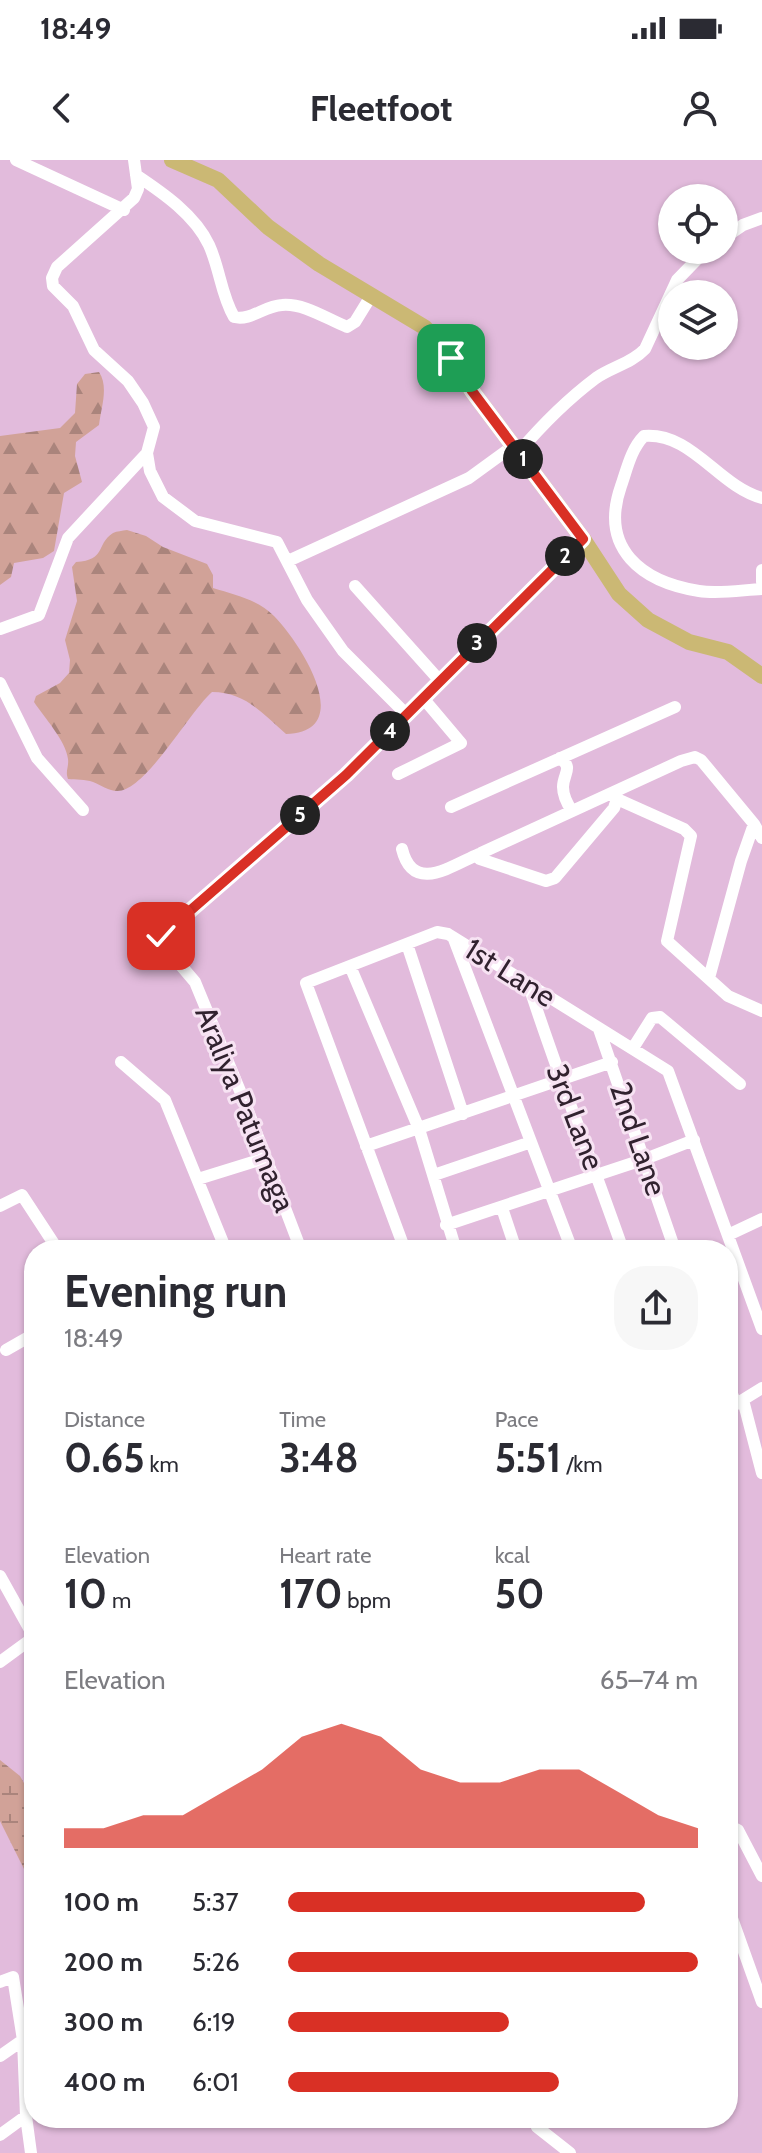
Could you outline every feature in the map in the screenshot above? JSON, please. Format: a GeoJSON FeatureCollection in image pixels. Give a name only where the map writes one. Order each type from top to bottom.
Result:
{"type":"FeatureCollection","features":[{"type":"Feature","properties":{"kind":"main road"},"geometry":{"type":"LineString","coordinates":[[172,160],[207,167],[268,227],[293,246],[424,327],[440,343],[583,539],[606,578],[635,610],[689,642],[728,652],[762,676]]}},
{"type":"Feature","properties":{"kind":"street"},"geometry":{"type":"LineString","coordinates":[[16,160],[124,210]]}},
{"type":"Feature","properties":{"kind":"street"},"geometry":{"type":"LineString","coordinates":[[134,160],[138,189],[124,210],[68,256],[57,267],[52,282],[73,306],[94,350],[128,381],[143,403],[154,427],[147,453],[150,471],[163,497],[182,514],[217,528],[277,542],[307,600],[343,651],[406,714]]}},
{"type":"Feature","properties":{"kind":"street"},"geometry":{"type":"LineString","coordinates":[[136,175],[171,199],[208,244],[227,306],[234,317],[242,319],[266,308],[297,305],[347,327],[355,322],[371,296]]}},
{"type":"Feature","properties":{"kind":"street"},"geometry":{"type":"LineString","coordinates":[[738,228],[762,218]]}},
{"type":"Feature","properties":{"kind":"street"},"geometry":{"type":"LineString","coordinates":[[288,561],[382,516],[437,494],[515,449],[598,377],[638,357],[645,349],[677,280],[692,264]]}},
{"type":"Feature","properties":{"kind":"street"},"geometry":{"type":"LineString","coordinates":[[762,498],[736,488],[696,453],[662,438],[644,436],[636,444],[616,501],[613,527],[619,543],[643,573],[659,581],[702,592],[762,589]]}},
{"type":"Feature","properties":{"kind":"street"},"geometry":{"type":"LineString","coordinates":[[0,630],[39,615],[68,538],[147,453]]}},
{"type":"Feature","properties":{"kind":"street","name":"Araliya Patumaga"},"geometry":{"type":"LineString","coordinates":[[297,1240],[195,982],[160,941],[161,936],[346,775],[583,539]]}},
{"type":"Feature","properties":{"kind":"street"},"geometry":{"type":"LineString","coordinates":[[762,570],[762,582]]}},
{"type":"Feature","properties":{"kind":"street"},"geometry":{"type":"LineString","coordinates":[[355,586],[440,681]]}},
{"type":"Feature","properties":{"kind":"street"},"geometry":{"type":"LineString","coordinates":[[0,683],[37,758],[83,810]]}},
{"type":"Feature","properties":{"kind":"street"},"geometry":{"type":"LineString","coordinates":[[398,774],[461,743],[423,698]]}},
{"type":"Feature","properties":{"kind":"street"},"geometry":{"type":"LineString","coordinates":[[451,807],[675,707]]}},
{"type":"Feature","properties":{"kind":"street"},"geometry":{"type":"LineString","coordinates":[[402,849],[404,859],[418,874],[429,876],[572,811],[616,796],[695,757],[701,760],[754,824],[762,838]]}},
{"type":"Feature","properties":{"kind":"street"},"geometry":{"type":"LineString","coordinates":[[560,758],[568,769],[563,790],[572,811]]}},
{"type":"Feature","properties":{"kind":"street"},"geometry":{"type":"LineString","coordinates":[[479,854],[483,862],[546,881],[555,878],[614,808],[616,796]]}},
{"type":"Feature","properties":{"kind":"street"},"geometry":{"type":"LineString","coordinates":[[616,796],[684,829],[691,836],[667,941],[728,996],[762,1011]]}},
{"type":"Feature","properties":{"kind":"street"},"geometry":{"type":"LineString","coordinates":[[709,978],[754,824]]}},
{"type":"Feature","properties":{"kind":"street","name":"1st Lane"},"geometry":{"type":"LineString","coordinates":[[401,1240],[306,983],[437,932],[528,983],[668,1071],[730,1240]]}},
{"type":"Feature","properties":{"kind":"street"},"geometry":{"type":"LineString","coordinates":[[454,939],[568,1240]]}},
{"type":"Feature","properties":{"kind":"street"},"geometry":{"type":"LineString","coordinates":[[407,944],[463,1114]]}},
{"type":"Feature","properties":{"kind":"street"},"geometry":{"type":"LineString","coordinates":[[350,966],[419,1129],[452,1240]]}},
{"type":"Feature","properties":{"kind":"street","name":"3rd Lane"},"geometry":{"type":"LineString","coordinates":[[528,983],[620,1240]]}},
{"type":"Feature","properties":{"kind":"street"},"geometry":{"type":"LineString","coordinates":[[633,1048],[652,1018],[660,1017],[740,1084]]}},
{"type":"Feature","properties":{"kind":"street","name":"2nd Lane"},"geometry":{"type":"LineString","coordinates":[[599,1029],[672,1240]]}},
{"type":"Feature","properties":{"kind":"street"},"geometry":{"type":"LineString","coordinates":[[121,1062],[165,1100],[222,1240]]}},
{"type":"Feature","properties":{"kind":"street"},"geometry":{"type":"LineString","coordinates":[[366,1146],[612,1062]]}},
{"type":"Feature","properties":{"kind":"street"},"geometry":{"type":"LineString","coordinates":[[446,1225],[694,1140]]}},
{"type":"Feature","properties":{"kind":"street"},"geometry":{"type":"LineString","coordinates":[[434,1175],[531,1142]]}},
{"type":"Feature","properties":{"kind":"street"},"geometry":{"type":"LineString","coordinates":[[198,1179],[266,1158]]}},
{"type":"Feature","properties":{"kind":"street"},"geometry":{"type":"LineString","coordinates":[[0,1206],[22,1195],[51,1240]]}},
{"type":"Feature","properties":{"kind":"street"},"geometry":{"type":"LineString","coordinates":[[502,1208],[513,1240]]}},
{"type":"Feature","properties":{"kind":"street"},"geometry":{"type":"LineString","coordinates":[[728,1235],[762,1219]]}},
{"type":"Feature","properties":{"kind":"street","name":"1st Lane"},"geometry":{"type":"LineString","coordinates":[[738,1263],[762,1329]]}},
{"type":"Feature","properties":{"kind":"street"},"geometry":{"type":"LineString","coordinates":[[6,1350],[24,1340]]}},
{"type":"Feature","properties":{"kind":"street"},"geometry":{"type":"LineString","coordinates":[[738,1403],[762,1388]]}},
{"type":"Feature","properties":{"kind":"street"},"geometry":{"type":"LineString","coordinates":[[738,1409],[762,1473]]}},
{"type":"Feature","properties":{"kind":"street"},"geometry":{"type":"LineString","coordinates":[[0,1576],[24,1619]]}},
{"type":"Feature","properties":{"kind":"street"},"geometry":{"type":"LineString","coordinates":[[0,1662],[24,1644]]}},
{"type":"Feature","properties":{"kind":"street"},"geometry":{"type":"LineString","coordinates":[[738,1830],[762,1876]]}},
{"type":"Feature","properties":{"kind":"street"},"geometry":{"type":"LineString","coordinates":[[738,1935],[762,2002]]}},
{"type":"Feature","properties":{"kind":"street"},"geometry":{"type":"LineString","coordinates":[[0,1982],[13,1977],[24,2065]]}},
{"type":"Feature","properties":{"kind":"street"},"geometry":{"type":"LineString","coordinates":[[0,2056],[23,2040]]}},
{"type":"Feature","properties":{"kind":"street"},"geometry":{"type":"LineString","coordinates":[[0,2135],[24,2117]]}},
{"type":"Feature","properties":{"kind":"street"},"geometry":{"type":"LineString","coordinates":[[28,2128],[31,2153]]}},
{"type":"Feature","properties":{"kind":"street"},"geometry":{"type":"LineString","coordinates":[[538,2128],[570,2153]]}},
{"type":"Feature","properties":{"kind":"green space"},"geometry":{"type":"Polygon","coordinates":[[[99,372],[104,391],[99,425],[76,442],[75,456],[82,482],[64,493],[54,551],[43,558],[14,563],[11,577],[0,585],[0,436],[60,428],[75,413],[77,384],[85,374],[99,372]]]}},
{"type":"Feature","properties":{"kind":"green space"},"geometry":{"type":"Polygon","coordinates":[[[127,530],[207,564],[213,575],[213,588],[253,602],[267,610],[285,628],[317,684],[321,703],[318,718],[307,729],[286,734],[244,700],[212,692],[154,765],[128,788],[114,791],[90,781],[68,779],[68,759],[63,745],[34,702],[36,696],[60,683],[69,673],[70,660],[65,640],[77,601],[72,567],[76,562],[97,555],[113,533],[127,530]]]}},
{"type":"Feature","properties":{"kind":"green space"},"geometry":{"type":"Polygon","coordinates":[[[0,1760],[24,1783],[24,1869],[0,1821],[0,1760]]]}},
{"type":"Feature","properties":{"kind":"route"},"geometry":{"type":"LineString","coordinates":[[161,936],[346,775],[583,539],[472,391],[451,358]]}}]}
